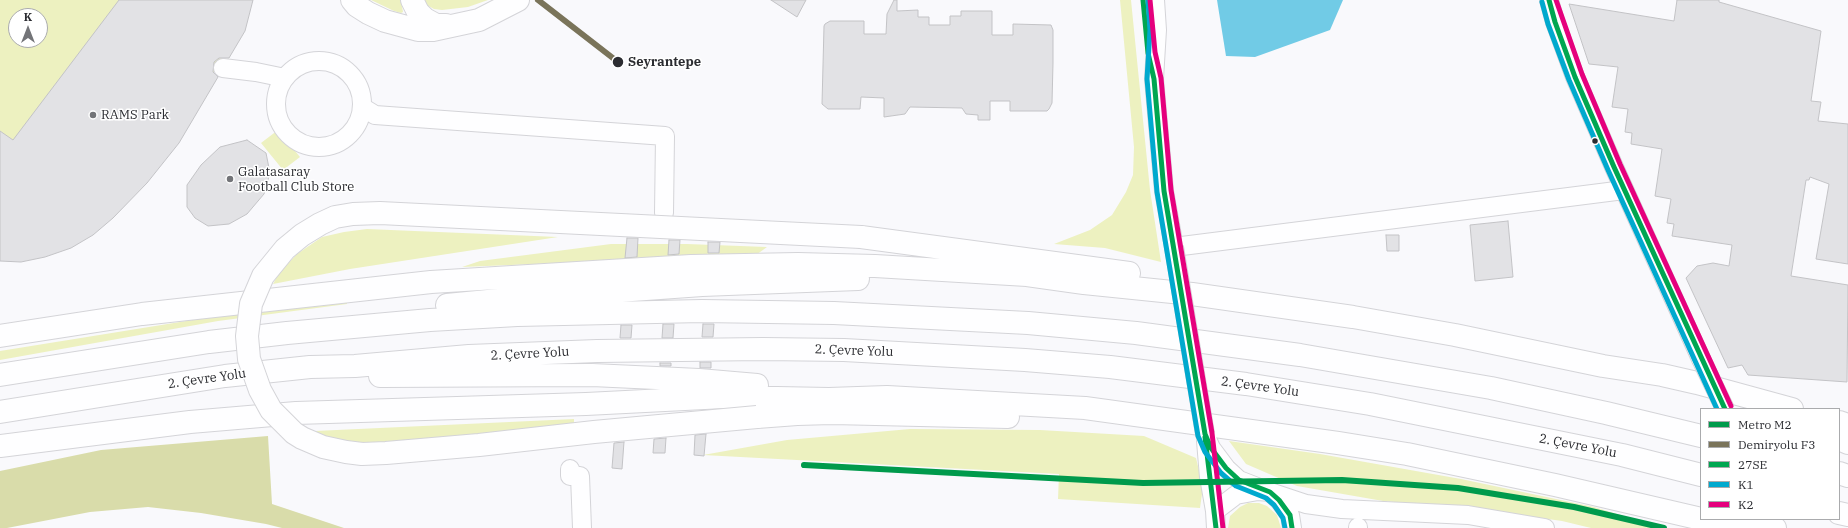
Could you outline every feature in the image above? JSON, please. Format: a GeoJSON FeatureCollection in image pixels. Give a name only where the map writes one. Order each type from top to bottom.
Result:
{"type":"FeatureCollection","features":[{"type":"Feature","properties":{"kind":"main road"},"geometry":{"type":"LineString","coordinates":[[352,0],[357,6],[368,13],[401,26],[418,30],[433,30],[479,20],[518,0]]}},
{"type":"Feature","properties":{"kind":"main road"},"geometry":{"type":"LineString","coordinates":[[412,0],[418,12],[425,19],[436,25],[454,26]]}},
{"type":"Feature","properties":{"kind":"main road"},"geometry":{"type":"LineString","coordinates":[[1085,408],[1006,417],[818,414],[757,417],[594,432],[471,446],[362,454],[346,452],[323,446],[302,438],[294,433],[271,410],[260,390],[248,358],[247,336],[251,304],[263,276],[285,249],[302,235],[320,224],[335,217],[353,214],[380,213],[861,237],[908,242],[1149,276],[1209,290],[1233,299]]}},
{"type":"Feature","properties":{"kind":"main road"},"geometry":{"type":"LineString","coordinates":[[0,336],[142,314],[328,292],[439,282],[691,266],[798,264],[876,266],[1027,275],[1084,283],[1143,288],[1233,299],[1353,317],[1455,335],[1603,366],[1697,383],[1788,408]]}},
{"type":"Feature","properties":{"kind":"main road"},"geometry":{"type":"LineString","coordinates":[[368,325],[410,312],[454,304],[702,285],[888,279],[978,280],[1025,283],[1084,283]]}},
{"type":"Feature","properties":{"kind":"main road"},"geometry":{"type":"LineString","coordinates":[[0,375],[209,342],[368,325],[517,315],[702,312],[834,313],[1028,323],[1136,333],[1220,343],[1373,367],[1491,388],[1606,413],[1700,436]]}},
{"type":"Feature","properties":{"kind":"main road","name":"2. Çevre Yolu"},"geometry":{"type":"LineString","coordinates":[[0,412],[225,376],[469,356],[680,349],[844,350],[1025,360],[1110,368],[1246,384],[1370,404],[1622,455],[1700,475]]}},
{"type":"Feature","properties":{"kind":"main road"},"geometry":{"type":"LineString","coordinates":[[1603,366],[1670,389],[1745,408]]}},
{"type":"Feature","properties":{"kind":"main road"},"geometry":{"type":"LineString","coordinates":[[310,368],[358,375],[411,377],[592,375],[684,379],[848,390],[887,397]]}},
{"type":"Feature","properties":{"kind":"main road"},"geometry":{"type":"LineString","coordinates":[[0,446],[190,422],[296,413],[724,398],[830,399],[887,397],[1085,408],[1222,426],[1407,454],[1700,519]]}},
{"type":"Feature","properties":{"kind":"main road"},"geometry":{"type":"LineString","coordinates":[[1619,500],[1700,510]]}},
{"type":"Feature","properties":{"kind":"main road"},"geometry":{"type":"LineString","coordinates":[[1705,520],[1740,528]]}},
{"type":"Feature","properties":{"kind":"main road"},"geometry":{"type":"LineString","coordinates":[[1746,520],[1774,528]]}},
{"type":"Feature","properties":{"kind":"street"},"geometry":{"type":"LineString","coordinates":[[1143,0],[1148,53],[1154,79],[1164,191],[1205,434],[1209,477],[1216,519]]}},
{"type":"Feature","properties":{"kind":"street"},"geometry":{"type":"LineString","coordinates":[[1154,79],[1157,30],[1155,0]]}},
{"type":"Feature","properties":{"kind":"street"},"geometry":{"type":"LineString","coordinates":[[1549,0],[1555,22],[1576,77],[1624,190],[1725,408]]}},
{"type":"Feature","properties":{"kind":"street"},"geometry":{"type":"LineString","coordinates":[[321,61],[335,64],[346,71],[356,81],[361,94],[362,108],[359,122],[351,133],[339,142],[326,146],[311,146],[298,141],[287,132],[279,119],[276,105],[278,91],[285,78],[295,69],[307,63],[321,61]]}},
{"type":"Feature","properties":{"kind":"street"},"geometry":{"type":"LineString","coordinates":[[223,68],[256,72],[285,78]]}},
{"type":"Feature","properties":{"kind":"street"},"geometry":{"type":"LineString","coordinates":[[362,108],[375,115],[665,136],[664,213]]}},
{"type":"Feature","properties":{"kind":"street"},"geometry":{"type":"LineString","coordinates":[[1174,247],[1624,190]]}},
{"type":"Feature","properties":{"kind":"street"},"geometry":{"type":"LineString","coordinates":[[1205,434],[1211,448],[1226,468],[1239,480],[1306,504],[1342,509],[1468,516],[1545,528]]}},
{"type":"Feature","properties":{"kind":"street"},"geometry":{"type":"LineString","coordinates":[[570,469],[570,476],[580,476],[582,528]]}},
{"type":"Feature","properties":{"kind":"street"},"geometry":{"type":"LineString","coordinates":[[1216,519],[1236,495],[1248,492],[1270,492],[1279,500],[1290,515],[1292,528]]}},
{"type":"Feature","properties":{"kind":"green space","name":"RAMS Park"},"geometry":{"type":"Polygon","coordinates":[[[0,0],[242,0],[227,51],[200,95],[0,250],[0,0]]]}},
{"type":"Feature","properties":{"kind":"green space"},"geometry":{"type":"Polygon","coordinates":[[[371,0],[401,0],[403,12],[401,13],[394,11],[371,0]]]}},
{"type":"Feature","properties":{"kind":"green space"},"geometry":{"type":"Polygon","coordinates":[[[423,0],[488,0],[468,7],[442,10],[434,9],[425,4],[423,0]]]}},
{"type":"Feature","properties":{"kind":"green space"},"geometry":{"type":"Polygon","coordinates":[[[1120,0],[1131,0],[1150,190],[1161,262],[1105,248],[1054,244],[1090,230],[1112,215],[1126,192],[1133,175],[1134,147],[1120,0]]]}},
{"type":"Feature","properties":{"kind":"green space"},"geometry":{"type":"Polygon","coordinates":[[[278,130],[300,157],[283,170],[261,143],[278,130]]]}},
{"type":"Feature","properties":{"kind":"green space"},"geometry":{"type":"Polygon","coordinates":[[[367,229],[558,237],[350,269],[273,284],[279,273],[297,254],[322,237],[367,229]]]}},
{"type":"Feature","properties":{"kind":"green space"},"geometry":{"type":"Polygon","coordinates":[[[611,244],[687,244],[767,247],[756,255],[462,267],[480,261],[611,244]]]}},
{"type":"Feature","properties":{"kind":"green space"},"geometry":{"type":"Polygon","coordinates":[[[346,299],[347,304],[218,321],[0,360],[0,351],[211,317],[346,299]]]}},
{"type":"Feature","properties":{"kind":"green space"},"geometry":{"type":"Polygon","coordinates":[[[574,419],[574,424],[467,438],[355,444],[329,439],[315,431],[574,419]]]}},
{"type":"Feature","properties":{"kind":"green space"},"geometry":{"type":"Polygon","coordinates":[[[910,429],[1040,430],[1144,436],[1196,458],[1203,487],[1200,508],[1058,499],[1059,474],[703,455],[787,440],[910,429]]]}},
{"type":"Feature","properties":{"kind":"green space"},"geometry":{"type":"Polygon","coordinates":[[[268,436],[272,504],[344,528],[282,528],[201,513],[148,507],[90,512],[7,528],[0,528],[0,471],[101,450],[268,436]]]}},
{"type":"Feature","properties":{"kind":"green space"},"geometry":{"type":"Polygon","coordinates":[[[1229,441],[1320,454],[1461,479],[1594,507],[1663,528],[1591,528],[1562,521],[1477,509],[1383,501],[1297,486],[1246,464],[1229,441]]]}},
{"type":"Feature","properties":{"kind":"green space"},"geometry":{"type":"Polygon","coordinates":[[[1248,503],[1259,503],[1267,506],[1277,515],[1281,528],[1228,528],[1230,516],[1240,507],[1248,503]]]}},
{"type":"Feature","properties":{"kind":"water"},"geometry":{"type":"Polygon","coordinates":[[[1217,0],[1343,0],[1330,30],[1255,57],[1226,56],[1217,0]]]}},
{"type":"Feature","properties":{"kind":"building","name":"RAMS Park"},"geometry":{"type":"Polygon","coordinates":[[[119,0],[253,0],[245,31],[229,58],[219,58],[214,62],[213,72],[218,77],[179,143],[147,183],[113,218],[93,235],[71,248],[45,257],[21,262],[0,261],[0,131],[13,140],[119,0]]]}},
{"type":"Feature","properties":{"kind":"building"},"geometry":{"type":"Polygon","coordinates":[[[771,0],[806,0],[797,17],[771,0]]]}},
{"type":"Feature","properties":{"kind":"building"},"geometry":{"type":"Polygon","coordinates":[[[894,0],[897,0],[897,11],[918,10],[918,17],[929,17],[929,25],[950,25],[950,16],[961,16],[961,11],[992,11],[992,35],[1013,35],[1013,24],[1051,25],[1053,30],[1053,63],[1052,103],[1049,109],[1047,111],[1010,111],[1010,101],[990,101],[990,120],[978,120],[978,115],[966,114],[962,108],[910,107],[905,114],[884,117],[884,98],[861,97],[860,109],[828,109],[822,104],[825,24],[830,21],[864,21],[864,34],[886,34],[887,14],[894,0]]]}},
{"type":"Feature","properties":{"kind":"building"},"geometry":{"type":"Polygon","coordinates":[[[1677,0],[1719,0],[1719,2],[1821,31],[1811,101],[1821,102],[1818,121],[1848,124],[1848,264],[1816,259],[1829,184],[1810,177],[1809,180],[1806,180],[1791,276],[1848,285],[1847,382],[1748,375],[1742,365],[1728,368],[1686,278],[1697,266],[1713,263],[1729,266],[1732,245],[1672,236],[1674,224],[1667,223],[1671,199],[1655,196],[1662,149],[1631,144],[1632,133],[1625,132],[1628,109],[1612,107],[1618,67],[1589,64],[1569,4],[1674,21],[1677,0]]]}},
{"type":"Feature","properties":{"kind":"building","name":"Galatasaray Football Club Store"},"geometry":{"type":"Polygon","coordinates":[[[247,140],[266,153],[270,173],[264,194],[247,214],[229,224],[208,226],[195,218],[187,207],[187,185],[201,165],[220,147],[247,140]]]}},
{"type":"Feature","properties":{"kind":"building"},"geometry":{"type":"Polygon","coordinates":[[[1508,221],[1513,277],[1475,281],[1470,225],[1508,221]]]}},
{"type":"Feature","properties":{"kind":"building"},"geometry":{"type":"Polygon","coordinates":[[[1386,235],[1399,235],[1399,251],[1387,251],[1386,235]]]}},
{"type":"Feature","properties":{"kind":"building"},"geometry":{"type":"Polygon","coordinates":[[[627,238],[638,238],[637,257],[625,258],[627,238]]]}},
{"type":"Feature","properties":{"kind":"building"},"geometry":{"type":"Polygon","coordinates":[[[669,240],[680,240],[679,254],[668,255],[669,240]]]}},
{"type":"Feature","properties":{"kind":"building"},"geometry":{"type":"Polygon","coordinates":[[[708,242],[720,242],[719,253],[708,253],[708,242]]]}},
{"type":"Feature","properties":{"kind":"building"},"geometry":{"type":"Polygon","coordinates":[[[663,324],[674,324],[673,338],[662,338],[663,324]]]}},
{"type":"Feature","properties":{"kind":"building"},"geometry":{"type":"Polygon","coordinates":[[[703,324],[714,324],[713,337],[702,337],[703,324]]]}},
{"type":"Feature","properties":{"kind":"building"},"geometry":{"type":"Polygon","coordinates":[[[621,325],[632,325],[631,338],[620,338],[621,325]]]}},
{"type":"Feature","properties":{"kind":"building"},"geometry":{"type":"Polygon","coordinates":[[[700,362],[711,362],[711,368],[700,368],[700,362]]]}},
{"type":"Feature","properties":{"kind":"building"},"geometry":{"type":"Polygon","coordinates":[[[660,363],[671,363],[671,366],[660,366],[660,363]]]}},
{"type":"Feature","properties":{"kind":"building"},"geometry":{"type":"Polygon","coordinates":[[[706,434],[704,456],[694,455],[695,435],[706,434]]]}},
{"type":"Feature","properties":{"kind":"building"},"geometry":{"type":"Polygon","coordinates":[[[666,438],[665,453],[653,453],[654,439],[666,438]]]}},
{"type":"Feature","properties":{"kind":"building"},"geometry":{"type":"Polygon","coordinates":[[[624,442],[622,469],[612,468],[614,443],[624,442]]]}},
{"type":"Feature","properties":{"kind":"metro line","name":"M2"},"geometry":{"type":"LineString","coordinates":[[804,465],[1143,483],[1342,480],[1458,488],[1574,507],[1664,528]]}},
{"type":"Feature","properties":{"kind":"rail line","name":"F3"},"geometry":{"type":"LineString","coordinates":[[538,0],[618,62]]}},
{"type":"Feature","properties":{"kind":"transit line","name":"27SE"},"geometry":{"type":"LineString","coordinates":[[1143,0],[1148,53],[1154,79],[1164,191],[1205,434],[1211,448],[1226,468],[1239,480],[1270,492],[1279,500],[1290,515],[1292,528]]}},
{"type":"Feature","properties":{"kind":"transit line","name":"K1"},"geometry":{"type":"LineString","coordinates":[[1148,0],[1150,30],[1147,79],[1157,192],[1198,436],[1205,452],[1221,473],[1236,486],[1266,498],[1274,505],[1283,518],[1285,528]]}},
{"type":"Feature","properties":{"kind":"transit line","name":"K2"},"geometry":{"type":"LineString","coordinates":[[1150,0],[1155,52],[1161,78],[1171,190],[1212,433],[1223,528]]}},
{"type":"Feature","properties":{"kind":"transit line","name":"27SE"},"geometry":{"type":"LineString","coordinates":[[1549,0],[1555,22],[1575,77],[1614,167],[1725,408]]}},
{"type":"Feature","properties":{"kind":"transit line","name":"K2"},"geometry":{"type":"LineString","coordinates":[[1556,0],[1582,74],[1620,164],[1731,406]]}},
{"type":"Feature","properties":{"kind":"transit line","name":"K1"},"geometry":{"type":"LineString","coordinates":[[1542,2],[1548,24],[1569,80],[1608,170],[1717,408]]}},
{"type":"Feature","properties":{"kind":"transit line","name":"27SE"},"geometry":{"type":"LineString","coordinates":[[1205,437],[1216,528]]}},
{"type":"Feature","properties":{"kind":"place","name":"Seyrantepe"},"geometry":{"type":"Point","coordinates":[618,62]}},
{"type":"Feature","properties":{"kind":"place","name":"RAMS Park"},"geometry":{"type":"Point","coordinates":[93,115]}},
{"type":"Feature","properties":{"kind":"place","name":"Galatasaray Football Club Store"},"geometry":{"type":"Point","coordinates":[230,179]}}]}
